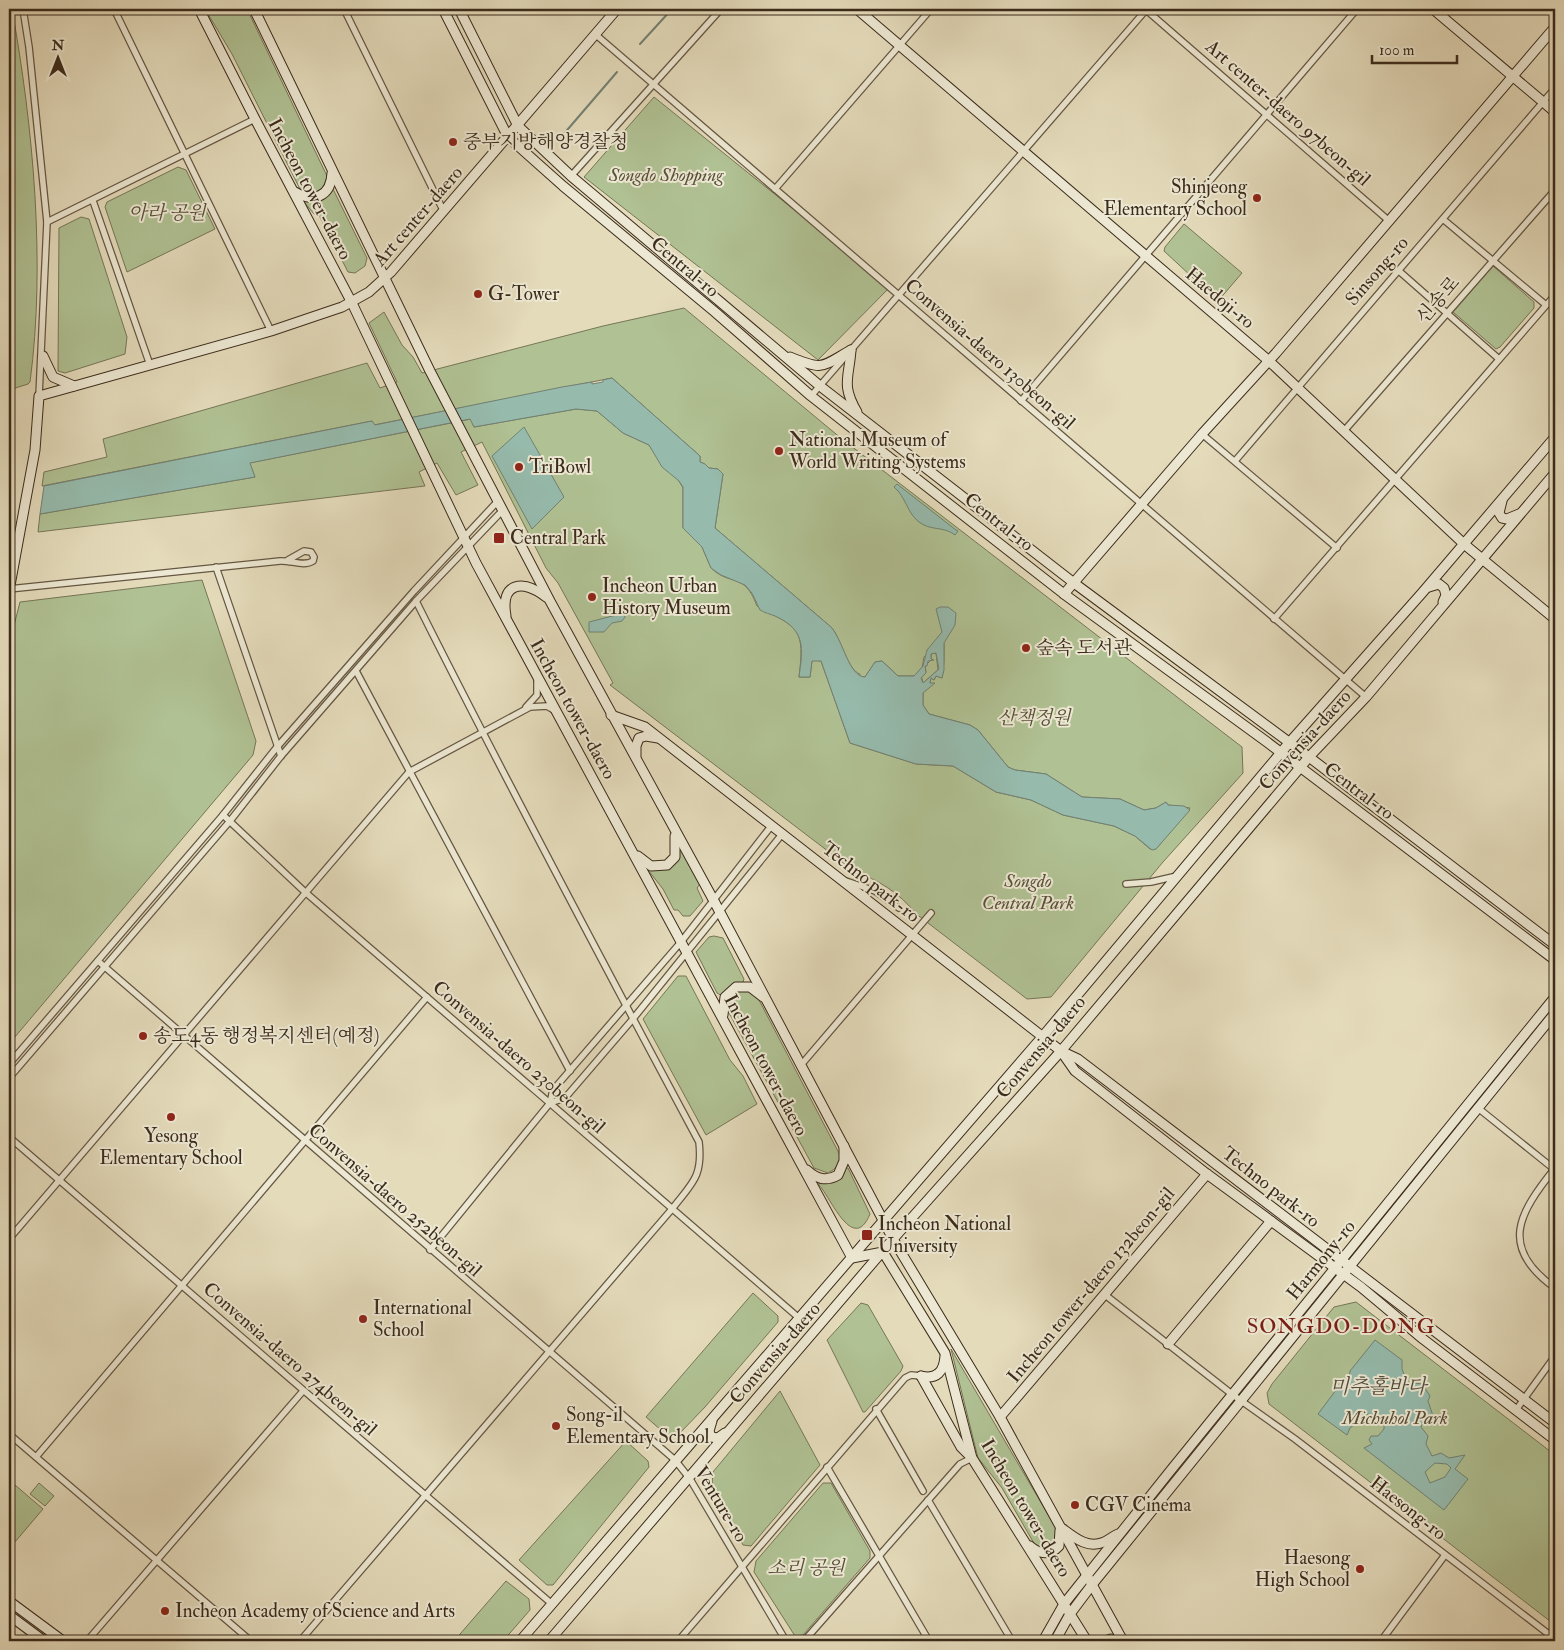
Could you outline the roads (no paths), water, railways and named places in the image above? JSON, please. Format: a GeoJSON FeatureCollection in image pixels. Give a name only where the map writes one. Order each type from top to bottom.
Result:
{"type":"FeatureCollection","features":[{"type":"Feature","properties":{"kind":"main road","name":"Incheon tower-daero"},"geometry":{"type":"LineString","coordinates":[[199,9],[254,120],[352,303],[468,547],[507,622],[633,851],[852,1258]]}},
{"type":"Feature","properties":{"kind":"main road","name":"Incheon tower-daero"},"geometry":{"type":"LineString","coordinates":[[254,9],[385,280],[497,502],[674,832],[714,901],[844,1143],[893,1239],[1000,1417],[1086,1577],[1123,1641]]}},
{"type":"Feature","properties":{"kind":"main road","name":"Central-ro"},"geometry":{"type":"LineString","coordinates":[[443,9],[508,137],[811,396],[1064,594],[1282,752],[1555,960]]}},
{"type":"Feature","properties":{"kind":"main road","name":"Central-ro"},"geometry":{"type":"LineString","coordinates":[[459,9],[518,126],[572,176],[820,386],[1074,582],[1309,757],[1555,945]]}},
{"type":"Feature","properties":{"kind":"main road","name":"Art center-daero"},"geometry":{"type":"LineString","coordinates":[[39,396],[271,330],[352,303],[385,280],[617,9]]}},
{"type":"Feature","properties":{"kind":"main road","name":"Haedoji-ro"},"geometry":{"type":"LineString","coordinates":[[857,9],[1269,361],[1464,544],[1555,619]]}},
{"type":"Feature","properties":{"kind":"main road"},"geometry":{"type":"LineString","coordinates":[[1433,9],[1555,112]]}},
{"type":"Feature","properties":{"kind":"main road"},"geometry":{"type":"LineString","coordinates":[[1064,594],[1202,434],[1269,361],[1555,27]]}},
{"type":"Feature","properties":{"kind":"main road"},"geometry":{"type":"LineString","coordinates":[[294,192],[309,199],[319,197],[329,186],[332,172]]}},
{"type":"Feature","properties":{"kind":"main road"},"geometry":{"type":"LineString","coordinates":[[782,354],[811,366],[819,367],[851,350]]}},
{"type":"Feature","properties":{"kind":"main road"},"geometry":{"type":"LineString","coordinates":[[851,350],[846,386],[851,402],[861,418]]}},
{"type":"Feature","properties":{"kind":"main road"},"geometry":{"type":"LineString","coordinates":[[43,356],[54,377],[75,386]]}},
{"type":"Feature","properties":{"kind":"main road"},"geometry":{"type":"LineString","coordinates":[[9,590],[35,450],[39,396]]}},
{"type":"Feature","properties":{"kind":"main road","name":"Convensia-daero"},"geometry":{"type":"LineString","coordinates":[[520,1641],[1043,1036],[1289,743],[1422,593],[1555,437]]}},
{"type":"Feature","properties":{"kind":"main road","name":"Convensia-daero"},"geometry":{"type":"LineString","coordinates":[[549,1641],[690,1479],[893,1239],[1061,1051],[1309,757],[1366,697],[1555,473]]}},
{"type":"Feature","properties":{"kind":"main road"},"geometry":{"type":"LineString","coordinates":[[1506,494],[1500,507],[1500,517],[1510,519],[1523,511]]}},
{"type":"Feature","properties":{"kind":"main road"},"geometry":{"type":"LineString","coordinates":[[1422,593],[1434,584],[1441,586],[1446,596],[1441,606]]}},
{"type":"Feature","properties":{"kind":"main road"},"geometry":{"type":"LineString","coordinates":[[507,622],[506,600],[510,591],[516,586],[530,586],[550,601]]}},
{"type":"Feature","properties":{"kind":"main road","name":"Techno park-ro"},"geometry":{"type":"LineString","coordinates":[[611,715],[639,723],[661,739],[1061,1051],[1078,1059],[1213,1163],[1342,1268]]}},
{"type":"Feature","properties":{"kind":"main road"},"geometry":{"type":"LineString","coordinates":[[639,766],[635,750],[639,738],[652,736],[661,739]]}},
{"type":"Feature","properties":{"kind":"main road"},"geometry":{"type":"LineString","coordinates":[[633,851],[651,866],[667,865],[673,860],[676,852],[674,832]]}},
{"type":"Feature","properties":{"kind":"main road"},"geometry":{"type":"LineString","coordinates":[[724,1020],[724,1000],[728,992],[736,987],[750,987],[767,1000]]}},
{"type":"Feature","properties":{"kind":"main road","name":"Harmony-ro"},"geometry":{"type":"LineString","coordinates":[[1055,1641],[1070,1614],[1091,1586],[1243,1400],[1342,1268],[1555,997]]}},
{"type":"Feature","properties":{"kind":"main road","name":"Harmony-ro"},"geometry":{"type":"LineString","coordinates":[[1043,1641],[1064,1604],[1233,1395],[1478,1108],[1555,1013]]}},
{"type":"Feature","properties":{"kind":"main road","name":"Techno park-ro"},"geometry":{"type":"LineString","coordinates":[[1061,1051],[1075,1071],[1207,1174],[1271,1221],[1342,1268],[1555,1424]]}},
{"type":"Feature","properties":{"kind":"main road"},"geometry":{"type":"LineString","coordinates":[[800,1162],[816,1177],[832,1178],[839,1173],[843,1166],[845,1155],[844,1143]]}},
{"type":"Feature","properties":{"kind":"main road","name":"Incheon tower-daero 132beon-gil"},"geometry":{"type":"LineString","coordinates":[[1000,1417],[1207,1174]]}},
{"type":"Feature","properties":{"kind":"main road"},"geometry":{"type":"LineString","coordinates":[[1168,1344],[1271,1221]]}},
{"type":"Feature","properties":{"kind":"main road","name":"Incheon tower-daero"},"geometry":{"type":"LineString","coordinates":[[883,1252],[946,1353],[972,1458],[1087,1641]]}},
{"type":"Feature","properties":{"kind":"main road"},"geometry":{"type":"LineString","coordinates":[[852,1258],[883,1252]]}},
{"type":"Feature","properties":{"kind":"main road"},"geometry":{"type":"LineString","coordinates":[[1342,1268],[1555,1440]]}},
{"type":"Feature","properties":{"kind":"main road"},"geometry":{"type":"LineString","coordinates":[[928,1388],[929,1380],[942,1370],[946,1353]]}},
{"type":"Feature","properties":{"kind":"main road"},"geometry":{"type":"LineString","coordinates":[[921,1376],[933,1377]]}},
{"type":"Feature","properties":{"kind":"main road"},"geometry":{"type":"LineString","coordinates":[[921,1376],[961,1447],[972,1458]]}},
{"type":"Feature","properties":{"kind":"main road"},"geometry":{"type":"LineString","coordinates":[[715,1414],[710,1426],[711,1437],[718,1438],[732,1428]]}},
{"type":"Feature","properties":{"kind":"main road"},"geometry":{"type":"LineString","coordinates":[[1058,1525],[1081,1542],[1091,1544],[1105,1542],[1121,1533]]}},
{"type":"Feature","properties":{"kind":"main road"},"geometry":{"type":"LineString","coordinates":[[1022,1536],[1037,1551],[1052,1552],[1060,1540],[1058,1525]]}},
{"type":"Feature","properties":{"kind":"main road"},"geometry":{"type":"LineString","coordinates":[[9,1601],[63,1641]]}},
{"type":"Feature","properties":{"kind":"main road"},"geometry":{"type":"LineString","coordinates":[[9,1615],[44,1641]]}},
{"type":"Feature","properties":{"kind":"main road"},"geometry":{"type":"LineString","coordinates":[[1105,1641],[1111,1639],[1119,1641]]}},
{"type":"Feature","properties":{"kind":"street"},"geometry":{"type":"LineString","coordinates":[[22,9],[47,222],[43,356],[39,396]]}},
{"type":"Feature","properties":{"kind":"street"},"geometry":{"type":"LineString","coordinates":[[114,9],[271,330]]}},
{"type":"Feature","properties":{"kind":"street"},"geometry":{"type":"LineString","coordinates":[[344,9],[443,210]]}},
{"type":"Feature","properties":{"kind":"street"},"geometry":{"type":"LineString","coordinates":[[572,176],[722,9]]}},
{"type":"Feature","properties":{"kind":"street"},"geometry":{"type":"LineString","coordinates":[[775,190],[931,9]]}},
{"type":"Feature","properties":{"kind":"street"},"geometry":{"type":"LineString","coordinates":[[811,396],[900,296],[1145,9]]}},
{"type":"Feature","properties":{"kind":"street","name":"Art center-daero 97beon-gil"},"geometry":{"type":"LineString","coordinates":[[1145,9],[1388,220]]}},
{"type":"Feature","properties":{"kind":"street"},"geometry":{"type":"LineString","coordinates":[[1021,401],[1356,9]]}},
{"type":"Feature","properties":{"kind":"street","name":"Convensia-daero 130beon-gil"},"geometry":{"type":"LineString","coordinates":[[595,34],[1366,697]]}},
{"type":"Feature","properties":{"kind":"street","name":"Sinsong-ro"},"geometry":{"type":"LineString","coordinates":[[1235,461],[1444,220],[1555,88]]}},
{"type":"Feature","properties":{"kind":"street"},"geometry":{"type":"LineString","coordinates":[[47,222],[254,120]]}},
{"type":"Feature","properties":{"kind":"street","name":"신송로"},"geometry":{"type":"LineString","coordinates":[[1344,431],[1555,190]]}},
{"type":"Feature","properties":{"kind":"street"},"geometry":{"type":"LineString","coordinates":[[93,201],[150,365]]}},
{"type":"Feature","properties":{"kind":"street"},"geometry":{"type":"LineString","coordinates":[[1444,220],[1546,305]]}},
{"type":"Feature","properties":{"kind":"street"},"geometry":{"type":"LineString","coordinates":[[1399,271],[1499,359]]}},
{"type":"Feature","properties":{"kind":"street"},"geometry":{"type":"LineString","coordinates":[[1274,619],[1397,480],[1555,295]]}},
{"type":"Feature","properties":{"kind":"street"},"geometry":{"type":"LineString","coordinates":[[1202,434],[1337,548]]}},
{"type":"Feature","properties":{"kind":"street"},"geometry":{"type":"LineString","coordinates":[[9,1064],[223,815],[277,747],[414,591],[497,502]]}},
{"type":"Feature","properties":{"kind":"street"},"geometry":{"type":"LineString","coordinates":[[9,1078],[230,821],[281,756],[416,601],[502,511]]}},
{"type":"Feature","properties":{"kind":"street"},"geometry":{"type":"LineString","coordinates":[[9,590],[288,560]]}},
{"type":"Feature","properties":{"kind":"street"},"geometry":{"type":"LineString","coordinates":[[216,567],[281,756]]}},
{"type":"Feature","properties":{"kind":"street"},"geometry":{"type":"LineString","coordinates":[[300,1641],[672,1209],[699,1174],[701,1160],[699,1142],[625,1007],[481,732],[416,601]]}},
{"type":"Feature","properties":{"kind":"street"},"geometry":{"type":"LineString","coordinates":[[356,671],[570,1071]]}},
{"type":"Feature","properties":{"kind":"street"},"geometry":{"type":"LineString","coordinates":[[521,712],[537,695],[538,688],[535,675]]}},
{"type":"Feature","properties":{"kind":"street"},"geometry":{"type":"LineString","coordinates":[[9,1239],[409,772],[521,712],[541,705],[551,707],[555,712]]}},
{"type":"Feature","properties":{"kind":"street","name":"Convensia-daero 230beon-gil"},"geometry":{"type":"LineString","coordinates":[[223,815],[305,892],[799,1318]]}},
{"type":"Feature","properties":{"kind":"street"},"geometry":{"type":"LineString","coordinates":[[430,1250],[550,1104],[553,1090],[681,942],[772,825]]}},
{"type":"Feature","properties":{"kind":"street"},"geometry":{"type":"LineString","coordinates":[[550,1104],[565,1098],[688,953],[783,833]]}},
{"type":"Feature","properties":{"kind":"street"},"geometry":{"type":"LineString","coordinates":[[1126,884],[1169,879],[1180,873]]}},
{"type":"Feature","properties":{"kind":"street"},"geometry":{"type":"LineString","coordinates":[[844,881],[870,888],[899,908]]}},
{"type":"Feature","properties":{"kind":"street"},"geometry":{"type":"LineString","coordinates":[[801,1065],[931,913]]}},
{"type":"Feature","properties":{"kind":"street","name":"Convensia-daero 252beon-gil"},"geometry":{"type":"LineString","coordinates":[[98,961],[182,1036],[675,1460]]}},
{"type":"Feature","properties":{"kind":"street"},"geometry":{"type":"LineString","coordinates":[[36,1457],[427,997]]}},
{"type":"Feature","properties":{"kind":"street"},"geometry":{"type":"LineString","coordinates":[[1478,1108],[1555,1168],[1525,1212],[1520,1234],[1527,1262],[1538,1275],[1555,1288]]}},
{"type":"Feature","properties":{"kind":"street","name":"Convensia-daero 274beon-gil"},"geometry":{"type":"LineString","coordinates":[[9,1137],[552,1604]]}},
{"type":"Feature","properties":{"kind":"street","name":"Haesong-ro"},"geometry":{"type":"LineString","coordinates":[[1104,1294],[1233,1395],[1243,1400],[1555,1639]]}},
{"type":"Feature","properties":{"kind":"street"},"geometry":{"type":"LineString","coordinates":[[1516,1410],[1555,1356]]}},
{"type":"Feature","properties":{"kind":"street"},"geometry":{"type":"LineString","coordinates":[[678,1641],[740,1566],[876,1409],[905,1378],[911,1375],[921,1376]]}},
{"type":"Feature","properties":{"kind":"street"},"geometry":{"type":"LineString","coordinates":[[87,1641],[303,1391]]}},
{"type":"Feature","properties":{"kind":"street"},"geometry":{"type":"LineString","coordinates":[[876,1409],[923,1491]]}},
{"type":"Feature","properties":{"kind":"street"},"geometry":{"type":"LineString","coordinates":[[9,1434],[251,1641]]}},
{"type":"Feature","properties":{"kind":"street"},"geometry":{"type":"LineString","coordinates":[[804,1641],[960,1464],[972,1458]]}},
{"type":"Feature","properties":{"kind":"street","name":"Venture-ro"},"geometry":{"type":"LineString","coordinates":[[675,1460],[690,1479],[786,1641]]}},
{"type":"Feature","properties":{"kind":"street"},"geometry":{"type":"LineString","coordinates":[[827,1467],[929,1641]]}},
{"type":"Feature","properties":{"kind":"street"},"geometry":{"type":"LineString","coordinates":[[928,1500],[1012,1641]]}},
{"type":"Feature","properties":{"kind":"street"},"geometry":{"type":"LineString","coordinates":[[1381,1641],[1445,1555]]}},
{"type":"Feature","properties":{"kind":"water"},"geometry":{"type":"Polygon","coordinates":[[[612,378],[700,456],[700,462],[709,468],[718,469],[723,474],[715,528],[831,627],[850,665],[859,675],[865,677],[875,662],[882,661],[898,676],[914,676],[923,666],[927,650],[942,632],[936,609],[948,607],[956,613],[955,625],[944,643],[944,670],[942,678],[936,676],[934,680],[931,678],[930,683],[935,683],[923,693],[923,705],[929,714],[970,725],[978,730],[1008,767],[1015,770],[1046,774],[1082,797],[1120,799],[1144,810],[1156,808],[1166,802],[1168,805],[1184,806],[1190,810],[1156,849],[1152,850],[1135,836],[1114,826],[1063,815],[1031,800],[996,792],[953,766],[916,764],[850,743],[821,661],[812,661],[810,677],[799,677],[800,641],[792,627],[785,621],[760,610],[752,593],[745,585],[721,575],[711,568],[702,547],[683,528],[683,487],[679,481],[662,467],[649,445],[623,433],[597,411],[576,409],[474,427],[470,419],[250,463],[255,477],[40,514],[44,486],[372,421],[375,425],[562,387],[603,382],[603,380],[612,378]],[[936,653],[931,654],[931,659],[934,660],[928,661],[927,666],[925,666],[926,673],[921,678],[923,683],[939,669],[936,653]]]}},
{"type":"Feature","properties":{"kind":"water","name":"TriBowl"},"geometry":{"type":"Polygon","coordinates":[[[524,427],[564,497],[532,529],[492,456],[524,427]]]}},
{"type":"Feature","properties":{"kind":"water"},"geometry":{"type":"Polygon","coordinates":[[[897,484],[958,531],[955,535],[946,530],[928,527],[919,522],[894,487],[897,484]]]}},
{"type":"Feature","properties":{"kind":"water"},"geometry":{"type":"Polygon","coordinates":[[[624,613],[625,617],[622,621],[612,623],[604,632],[589,632],[589,622],[624,613]]]}},
{"type":"Feature","properties":{"kind":"water","name":"미추홀바다"},"geometry":{"type":"Polygon","coordinates":[[[1375,1340],[1402,1360],[1402,1369],[1407,1382],[1422,1384],[1430,1396],[1428,1401],[1434,1419],[1425,1419],[1421,1427],[1428,1436],[1426,1444],[1432,1456],[1441,1453],[1449,1458],[1465,1455],[1455,1469],[1468,1479],[1444,1510],[1364,1448],[1372,1444],[1369,1440],[1371,1436],[1378,1436],[1384,1429],[1384,1422],[1374,1415],[1368,1414],[1350,1428],[1347,1435],[1318,1414],[1342,1382],[1349,1380],[1350,1371],[1375,1340]],[[1435,1463],[1425,1472],[1430,1483],[1445,1477],[1451,1468],[1447,1464],[1435,1463]]]}},
{"type":"Feature","properties":{"kind":"waterway"},"geometry":{"type":"LineString","coordinates":[[640,44],[672,9]]}},
{"type":"Feature","properties":{"kind":"waterway"},"geometry":{"type":"LineString","coordinates":[[562,136],[617,72]]}},
{"type":"Feature","properties":{"kind":"place","name":"중부지방해양경찰청"},"geometry":{"type":"Point","coordinates":[453,142]}},
{"type":"Feature","properties":{"kind":"place","name":"Shinjeong Elementary School"},"geometry":{"type":"Point","coordinates":[1257,198]}},
{"type":"Feature","properties":{"kind":"place","name":"G-Tower"},"geometry":{"type":"Point","coordinates":[478,294]}},
{"type":"Feature","properties":{"kind":"place","name":"National Museum of World Writing Systems"},"geometry":{"type":"Point","coordinates":[779,451]}},
{"type":"Feature","properties":{"kind":"place","name":"TriBowl"},"geometry":{"type":"Point","coordinates":[519,467]}},
{"type":"Feature","properties":{"kind":"place","name":"Central Park"},"geometry":{"type":"Point","coordinates":[499,538]}},
{"type":"Feature","properties":{"kind":"place","name":"Incheon Urban History Museum"},"geometry":{"type":"Point","coordinates":[592,597]}},
{"type":"Feature","properties":{"kind":"place","name":"숲속 도서관"},"geometry":{"type":"Point","coordinates":[1026,648]}},
{"type":"Feature","properties":{"kind":"place","name":"송도4동 행정복지센터(예정)"},"geometry":{"type":"Point","coordinates":[143,1036]}},
{"type":"Feature","properties":{"kind":"place","name":"Yesong Elementary School"},"geometry":{"type":"Point","coordinates":[171,1117]}},
{"type":"Feature","properties":{"kind":"place","name":"Incheon National University"},"geometry":{"type":"Point","coordinates":[867,1235]}},
{"type":"Feature","properties":{"kind":"place","name":"International School"},"geometry":{"type":"Point","coordinates":[363,1319]}},
{"type":"Feature","properties":{"kind":"place","name":"Song-il Elementary School"},"geometry":{"type":"Point","coordinates":[556,1426]}},
{"type":"Feature","properties":{"kind":"place","name":"CGV Cinema"},"geometry":{"type":"Point","coordinates":[1075,1505]}},
{"type":"Feature","properties":{"kind":"place","name":"Haesong High School"},"geometry":{"type":"Point","coordinates":[1360,1569]}},
{"type":"Feature","properties":{"kind":"place","name":"Incheon Academy of Science and Arts"},"geometry":{"type":"Point","coordinates":[165,1611]}},
{"type":"Feature","properties":{"kind":"district","name":"SONGDO-DONG"},"geometry":{"type":"Point","coordinates":[1341,1326]}},
{"type":"Feature","properties":{"kind":"park label","name":"Songdo Shopping"},"geometry":{"type":"Point","coordinates":[666,175]}},
{"type":"Feature","properties":{"kind":"park label","name":"아라 공원"},"geometry":{"type":"Point","coordinates":[167,213]}},
{"type":"Feature","properties":{"kind":"park label","name":"산책정원"},"geometry":{"type":"Point","coordinates":[1034,718]}},
{"type":"Feature","properties":{"kind":"park label","name":"Songdo Central Park"},"geometry":{"type":"Point","coordinates":[1028,892]}},
{"type":"Feature","properties":{"kind":"park label","name":"Michuhol Park"},"geometry":{"type":"Point","coordinates":[1395,1418]}},
{"type":"Feature","properties":{"kind":"park label","name":"소리 공원"},"geometry":{"type":"Point","coordinates":[806,1568]}}]}
